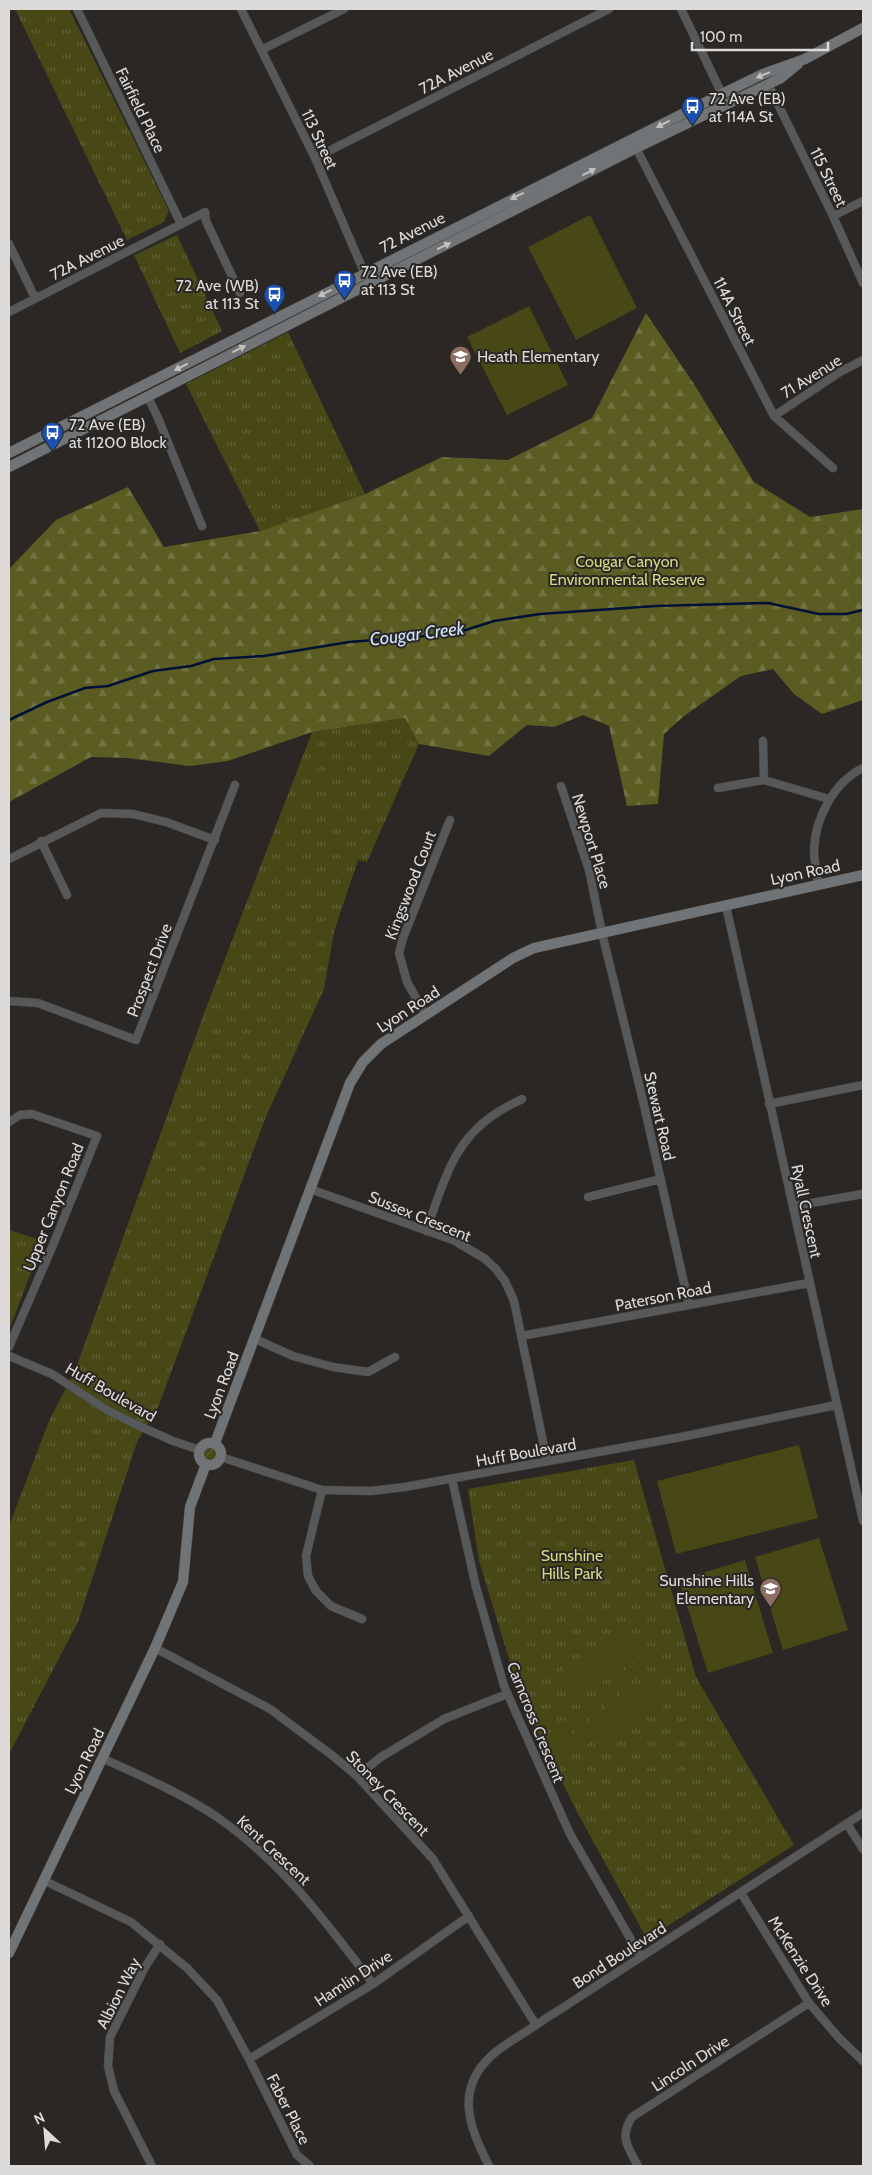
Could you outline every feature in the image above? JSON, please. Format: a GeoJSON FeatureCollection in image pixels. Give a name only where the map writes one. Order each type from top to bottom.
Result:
{"type":"FeatureCollection","features":[{"type":"Feature","properties":{"kind":"main road","name":"72 Avenue"},"geometry":{"type":"LineString","coordinates":[[9,453],[273,321],[365,272],[573,170],[762,74],[805,59],[863,28]]}},
{"type":"Feature","properties":{"kind":"main road","name":"72 Avenue"},"geometry":{"type":"LineString","coordinates":[[9,467],[636,148],[781,78],[805,59]]}},
{"type":"Feature","properties":{"kind":"main road","name":"Lyon Road"},"geometry":{"type":"LineString","coordinates":[[215,1443],[350,1083],[363,1062],[381,1044],[513,958],[534,948],[863,875]]}},
{"type":"Feature","properties":{"kind":"main road"},"geometry":{"type":"LineString","coordinates":[[206,1443],[215,1443],[221,1450],[222,1457],[217,1463],[206,1464],[200,1460],[200,1450],[206,1443]]}},
{"type":"Feature","properties":{"kind":"main road","name":"Lyon Road"},"geometry":{"type":"LineString","coordinates":[[9,1953],[155,1648],[182,1582],[190,1507],[206,1464]]}},
{"type":"Feature","properties":{"kind":"street","name":"Fairfield Place"},"geometry":{"type":"LineString","coordinates":[[77,9],[181,224]]}},
{"type":"Feature","properties":{"kind":"street","name":"113 Street"},"geometry":{"type":"LineString","coordinates":[[241,9],[315,158],[369,283]]}},
{"type":"Feature","properties":{"kind":"street"},"geometry":{"type":"LineString","coordinates":[[261,50],[344,9]]}},
{"type":"Feature","properties":{"kind":"street","name":"72A Avenue"},"geometry":{"type":"LineString","coordinates":[[315,158],[610,9]]}},
{"type":"Feature","properties":{"kind":"street"},"geometry":{"type":"LineString","coordinates":[[681,9],[722,94],[709,113]]}},
{"type":"Feature","properties":{"kind":"street","name":"115 Street"},"geometry":{"type":"LineString","coordinates":[[768,84],[833,216],[863,283]]}},
{"type":"Feature","properties":{"kind":"street","name":"114A Street"},"geometry":{"type":"LineString","coordinates":[[636,148],[774,416],[833,468]]}},
{"type":"Feature","properties":{"kind":"street"},"geometry":{"type":"LineString","coordinates":[[833,216],[863,201]]}},
{"type":"Feature","properties":{"kind":"street","name":"72A Avenue"},"geometry":{"type":"LineString","coordinates":[[9,312],[205,212],[206,221],[240,293]]}},
{"type":"Feature","properties":{"kind":"street"},"geometry":{"type":"LineString","coordinates":[[9,244],[35,298]]}},
{"type":"Feature","properties":{"kind":"street","name":"71 Avenue"},"geometry":{"type":"LineString","coordinates":[[774,416],[840,372],[863,360]]}},
{"type":"Feature","properties":{"kind":"street"},"geometry":{"type":"LineString","coordinates":[[148,397],[202,526]]}},
{"type":"Feature","properties":{"kind":"street"},"geometry":{"type":"LineString","coordinates":[[763,740],[764,780]]}},
{"type":"Feature","properties":{"kind":"street"},"geometry":{"type":"LineString","coordinates":[[818,885],[815,842],[822,815],[829,799],[846,780],[863,768]]}},
{"type":"Feature","properties":{"kind":"street"},"geometry":{"type":"LineString","coordinates":[[718,788],[764,780],[829,799]]}},
{"type":"Feature","properties":{"kind":"street","name":"Prospect Drive"},"geometry":{"type":"LineString","coordinates":[[9,1001],[38,1003],[136,1040],[235,785]]}},
{"type":"Feature","properties":{"kind":"street","name":"Newport Place"},"geometry":{"type":"LineString","coordinates":[[561,786],[589,870],[602,933]]}},
{"type":"Feature","properties":{"kind":"street"},"geometry":{"type":"LineString","coordinates":[[9,859],[41,842],[106,813],[133,814],[150,818],[215,840]]}},
{"type":"Feature","properties":{"kind":"street","name":"Kingswood Court"},"geometry":{"type":"LineString","coordinates":[[426,1014],[407,982],[399,953],[403,938],[450,820]]}},
{"type":"Feature","properties":{"kind":"street"},"geometry":{"type":"LineString","coordinates":[[41,842],[67,895]]}},
{"type":"Feature","properties":{"kind":"street","name":"Ryall Crescent"},"geometry":{"type":"LineString","coordinates":[[726,906],[862,1515]]}},
{"type":"Feature","properties":{"kind":"street","name":"Stewart Road"},"geometry":{"type":"LineString","coordinates":[[602,933],[689,1305]]}},
{"type":"Feature","properties":{"kind":"street"},"geometry":{"type":"LineString","coordinates":[[769,1104],[863,1085]]}},
{"type":"Feature","properties":{"kind":"street"},"geometry":{"type":"LineString","coordinates":[[426,1231],[452,1160],[463,1142],[495,1114],[522,1099]]}},
{"type":"Feature","properties":{"kind":"street","name":"Upper Canyon Road"},"geometry":{"type":"LineString","coordinates":[[9,1122],[20,1115],[32,1114],[97,1136],[9,1347]]}},
{"type":"Feature","properties":{"kind":"street"},"geometry":{"type":"LineString","coordinates":[[588,1197],[661,1179]]}},
{"type":"Feature","properties":{"kind":"street","name":"Sussex Crescent"},"geometry":{"type":"LineString","coordinates":[[310,1189],[453,1240],[484,1258],[496,1268],[514,1300],[548,1462]]}},
{"type":"Feature","properties":{"kind":"street"},"geometry":{"type":"LineString","coordinates":[[794,1206],[863,1194]]}},
{"type":"Feature","properties":{"kind":"street","name":"Paterson Road"},"geometry":{"type":"LineString","coordinates":[[521,1336],[809,1283]]}},
{"type":"Feature","properties":{"kind":"street"},"geometry":{"type":"LineString","coordinates":[[254,1339],[293,1356],[333,1367],[368,1372],[395,1358]]}},
{"type":"Feature","properties":{"kind":"street","name":"Huff Boulevard"},"geometry":{"type":"LineString","coordinates":[[9,1356],[52,1374],[137,1426],[173,1442],[200,1450]]}},
{"type":"Feature","properties":{"kind":"street","name":"Huff Boulevard"},"geometry":{"type":"LineString","coordinates":[[222,1457],[322,1490],[371,1491],[548,1462],[836,1405]]}},
{"type":"Feature","properties":{"kind":"street","name":"Carncross Crescent"},"geometry":{"type":"LineString","coordinates":[[452,1479],[476,1588],[507,1694],[570,1834],[642,1957]]}},
{"type":"Feature","properties":{"kind":"street"},"geometry":{"type":"LineString","coordinates":[[322,1490],[306,1556],[308,1576],[316,1591],[331,1606],[362,1619]]}},
{"type":"Feature","properties":{"kind":"street","name":"Stoney Crescent"},"geometry":{"type":"LineString","coordinates":[[155,1648],[270,1708],[357,1776],[433,1859],[536,2024]]}},
{"type":"Feature","properties":{"kind":"street"},"geometry":{"type":"LineString","coordinates":[[357,1776],[380,1757],[444,1719],[507,1694]]}},
{"type":"Feature","properties":{"kind":"street","name":"Kent Crescent"},"geometry":{"type":"LineString","coordinates":[[102,1758],[175,1793],[217,1817],[256,1847],[295,1886],[330,1926],[372,1984]]}},
{"type":"Feature","properties":{"kind":"street","name":"Bond Boulevard"},"geometry":{"type":"LineString","coordinates":[[490,2166],[476,2140],[469,2115],[468,2096],[474,2078],[491,2056],[536,2024],[863,1813]]}},
{"type":"Feature","properties":{"kind":"street"},"geometry":{"type":"LineString","coordinates":[[847,1824],[863,1849]]}},
{"type":"Feature","properties":{"kind":"street","name":"Faber Place"},"geometry":{"type":"LineString","coordinates":[[43,1880],[131,1922],[187,1968],[217,2000],[296,2155],[310,2166]]}},
{"type":"Feature","properties":{"kind":"street","name":"McKenzie Drive"},"geometry":{"type":"LineString","coordinates":[[741,1893],[808,2002],[839,2038],[863,2061]]}},
{"type":"Feature","properties":{"kind":"street","name":"Hamlin Drive"},"geometry":{"type":"LineString","coordinates":[[249,2060],[372,1984],[469,1916]]}},
{"type":"Feature","properties":{"kind":"street","name":"Albion Way"},"geometry":{"type":"LineString","coordinates":[[152,2166],[114,2091],[108,2066],[110,2037],[145,1967],[160,1944]]}},
{"type":"Feature","properties":{"kind":"street","name":"Lincoln Drive"},"geometry":{"type":"LineString","coordinates":[[638,2166],[624,2139],[625,2127],[632,2117],[808,2002]]}},
{"type":"Feature","properties":{"kind":"green space"},"geometry":{"type":"Polygon","coordinates":[[[15,9],[69,9],[169,211],[164,222],[127,240],[15,9]]]}},
{"type":"Feature","properties":{"kind":"green space"},"geometry":{"type":"Polygon","coordinates":[[[590,215],[637,308],[576,340],[528,247],[590,215]]]}},
{"type":"Feature","properties":{"kind":"green space"},"geometry":{"type":"Polygon","coordinates":[[[177,235],[222,331],[180,353],[134,255],[177,235]]]}},
{"type":"Feature","properties":{"kind":"green space"},"geometry":{"type":"Polygon","coordinates":[[[529,306],[568,385],[507,415],[467,337],[529,306]]]}},
{"type":"Feature","properties":{"kind":"green space","name":"Cougar Canyon Environmental Reserve"},"geometry":{"type":"Polygon","coordinates":[[[646,313],[694,384],[754,482],[810,517],[863,509],[863,700],[822,714],[794,694],[773,669],[741,676],[684,716],[664,734],[658,804],[627,806],[609,726],[583,715],[554,727],[527,725],[489,756],[419,744],[405,718],[312,732],[228,761],[190,766],[127,758],[91,757],[9,802],[9,569],[56,520],[128,487],[164,547],[260,531],[365,494],[442,457],[508,460],[592,418],[646,313]]]}},
{"type":"Feature","properties":{"kind":"green space"},"geometry":{"type":"Polygon","coordinates":[[[288,332],[365,494],[260,531],[186,384],[288,332]]]}},
{"type":"Feature","properties":{"kind":"green space"},"geometry":{"type":"Polygon","coordinates":[[[406,718],[419,744],[367,862],[358,860],[334,932],[324,989],[265,1119],[159,1405],[137,1442],[78,1622],[9,1754],[9,1526],[49,1421],[76,1368],[203,1016],[312,732],[406,718]]]}},
{"type":"Feature","properties":{"kind":"green space"},"geometry":{"type":"Polygon","coordinates":[[[9,1230],[43,1241],[9,1330],[9,1230]]]}},
{"type":"Feature","properties":{"kind":"green space"},"geometry":{"type":"Polygon","coordinates":[[[799,1445],[818,1518],[676,1554],[657,1481],[799,1445]]]}},
{"type":"Feature","properties":{"kind":"green space"},"geometry":{"type":"Polygon","coordinates":[[[210,1446],[215,1448],[217,1453],[215,1458],[210,1460],[205,1458],[203,1453],[205,1448],[210,1446]]]}},
{"type":"Feature","properties":{"kind":"green space","name":"Sunshine Hills Park"},"geometry":{"type":"Polygon","coordinates":[[[634,1460],[696,1677],[794,1845],[647,1939],[577,1812],[521,1698],[479,1561],[468,1489],[634,1460]]]}},
{"type":"Feature","properties":{"kind":"green space"},"geometry":{"type":"Polygon","coordinates":[[[819,1538],[848,1630],[783,1650],[755,1557],[819,1538]]]}},
{"type":"Feature","properties":{"kind":"green space"},"geometry":{"type":"Polygon","coordinates":[[[745,1560],[773,1653],[708,1673],[679,1580],[745,1560]]]}},
{"type":"Feature","properties":{"kind":"green space"},"geometry":{"type":"Polygon","coordinates":[[[629,1634],[642,1663],[629,1670],[615,1640],[629,1634]]]}},
{"type":"Feature","properties":{"kind":"green space"},"geometry":{"type":"Polygon","coordinates":[[[611,1643],[625,1672],[611,1678],[597,1649],[611,1643]]]}},
{"type":"Feature","properties":{"kind":"green space"},"geometry":{"type":"Polygon","coordinates":[[[593,1651],[606,1680],[593,1686],[579,1657],[593,1651]]]}},
{"type":"Feature","properties":{"kind":"green space"},"geometry":{"type":"Polygon","coordinates":[[[575,1659],[588,1688],[575,1695],[561,1665],[575,1659]]]}},
{"type":"Feature","properties":{"kind":"green space"},"geometry":{"type":"Polygon","coordinates":[[[651,1678],[664,1708],[651,1714],[637,1685],[651,1678]]]}},
{"type":"Feature","properties":{"kind":"green space"},"geometry":{"type":"Polygon","coordinates":[[[633,1687],[646,1716],[633,1722],[619,1693],[633,1687]]]}},
{"type":"Feature","properties":{"kind":"green space"},"geometry":{"type":"Polygon","coordinates":[[[615,1695],[629,1724],[615,1731],[602,1701],[615,1695]]]}},
{"type":"Feature","properties":{"kind":"green space"},"geometry":{"type":"Polygon","coordinates":[[[598,1703],[612,1733],[598,1739],[585,1710],[598,1703]]]}},
{"type":"Feature","properties":{"kind":"green space"},"geometry":{"type":"Polygon","coordinates":[[[581,1712],[594,1741],[581,1747],[567,1718],[581,1712]]]}},
{"type":"Feature","properties":{"kind":"green space"},"geometry":{"type":"Polygon","coordinates":[[[564,1720],[577,1749],[563,1756],[550,1726],[564,1720]]]}},
{"type":"Feature","properties":{"kind":"waterway","name":"Cougar Creek"},"geometry":{"type":"LineString","coordinates":[[9,720],[47,702],[85,688],[108,686],[153,671],[191,666],[214,659],[264,656],[349,642],[453,634],[494,621],[540,614],[656,606],[768,603],[819,614],[846,614],[863,610]]}},
{"type":"Feature","properties":{"kind":"place","name":"72 Ave (EB) at 114A St"},"geometry":{"type":"Point","coordinates":[693,126]}},
{"type":"Feature","properties":{"kind":"place","name":"72 Ave (EB) at 113 St"},"geometry":{"type":"Point","coordinates":[345,299]}},
{"type":"Feature","properties":{"kind":"place","name":"72 Ave (WB) at 113 St"},"geometry":{"type":"Point","coordinates":[275,313]}},
{"type":"Feature","properties":{"kind":"place","name":"Heath Elementary"},"geometry":{"type":"Point","coordinates":[461,375]}},
{"type":"Feature","properties":{"kind":"place","name":"72 Ave (EB) at 11200 Block"},"geometry":{"type":"Point","coordinates":[53,452]}},
{"type":"Feature","properties":{"kind":"place","name":"Sunshine Hills Elementary"},"geometry":{"type":"Point","coordinates":[770,1608]}}]}
